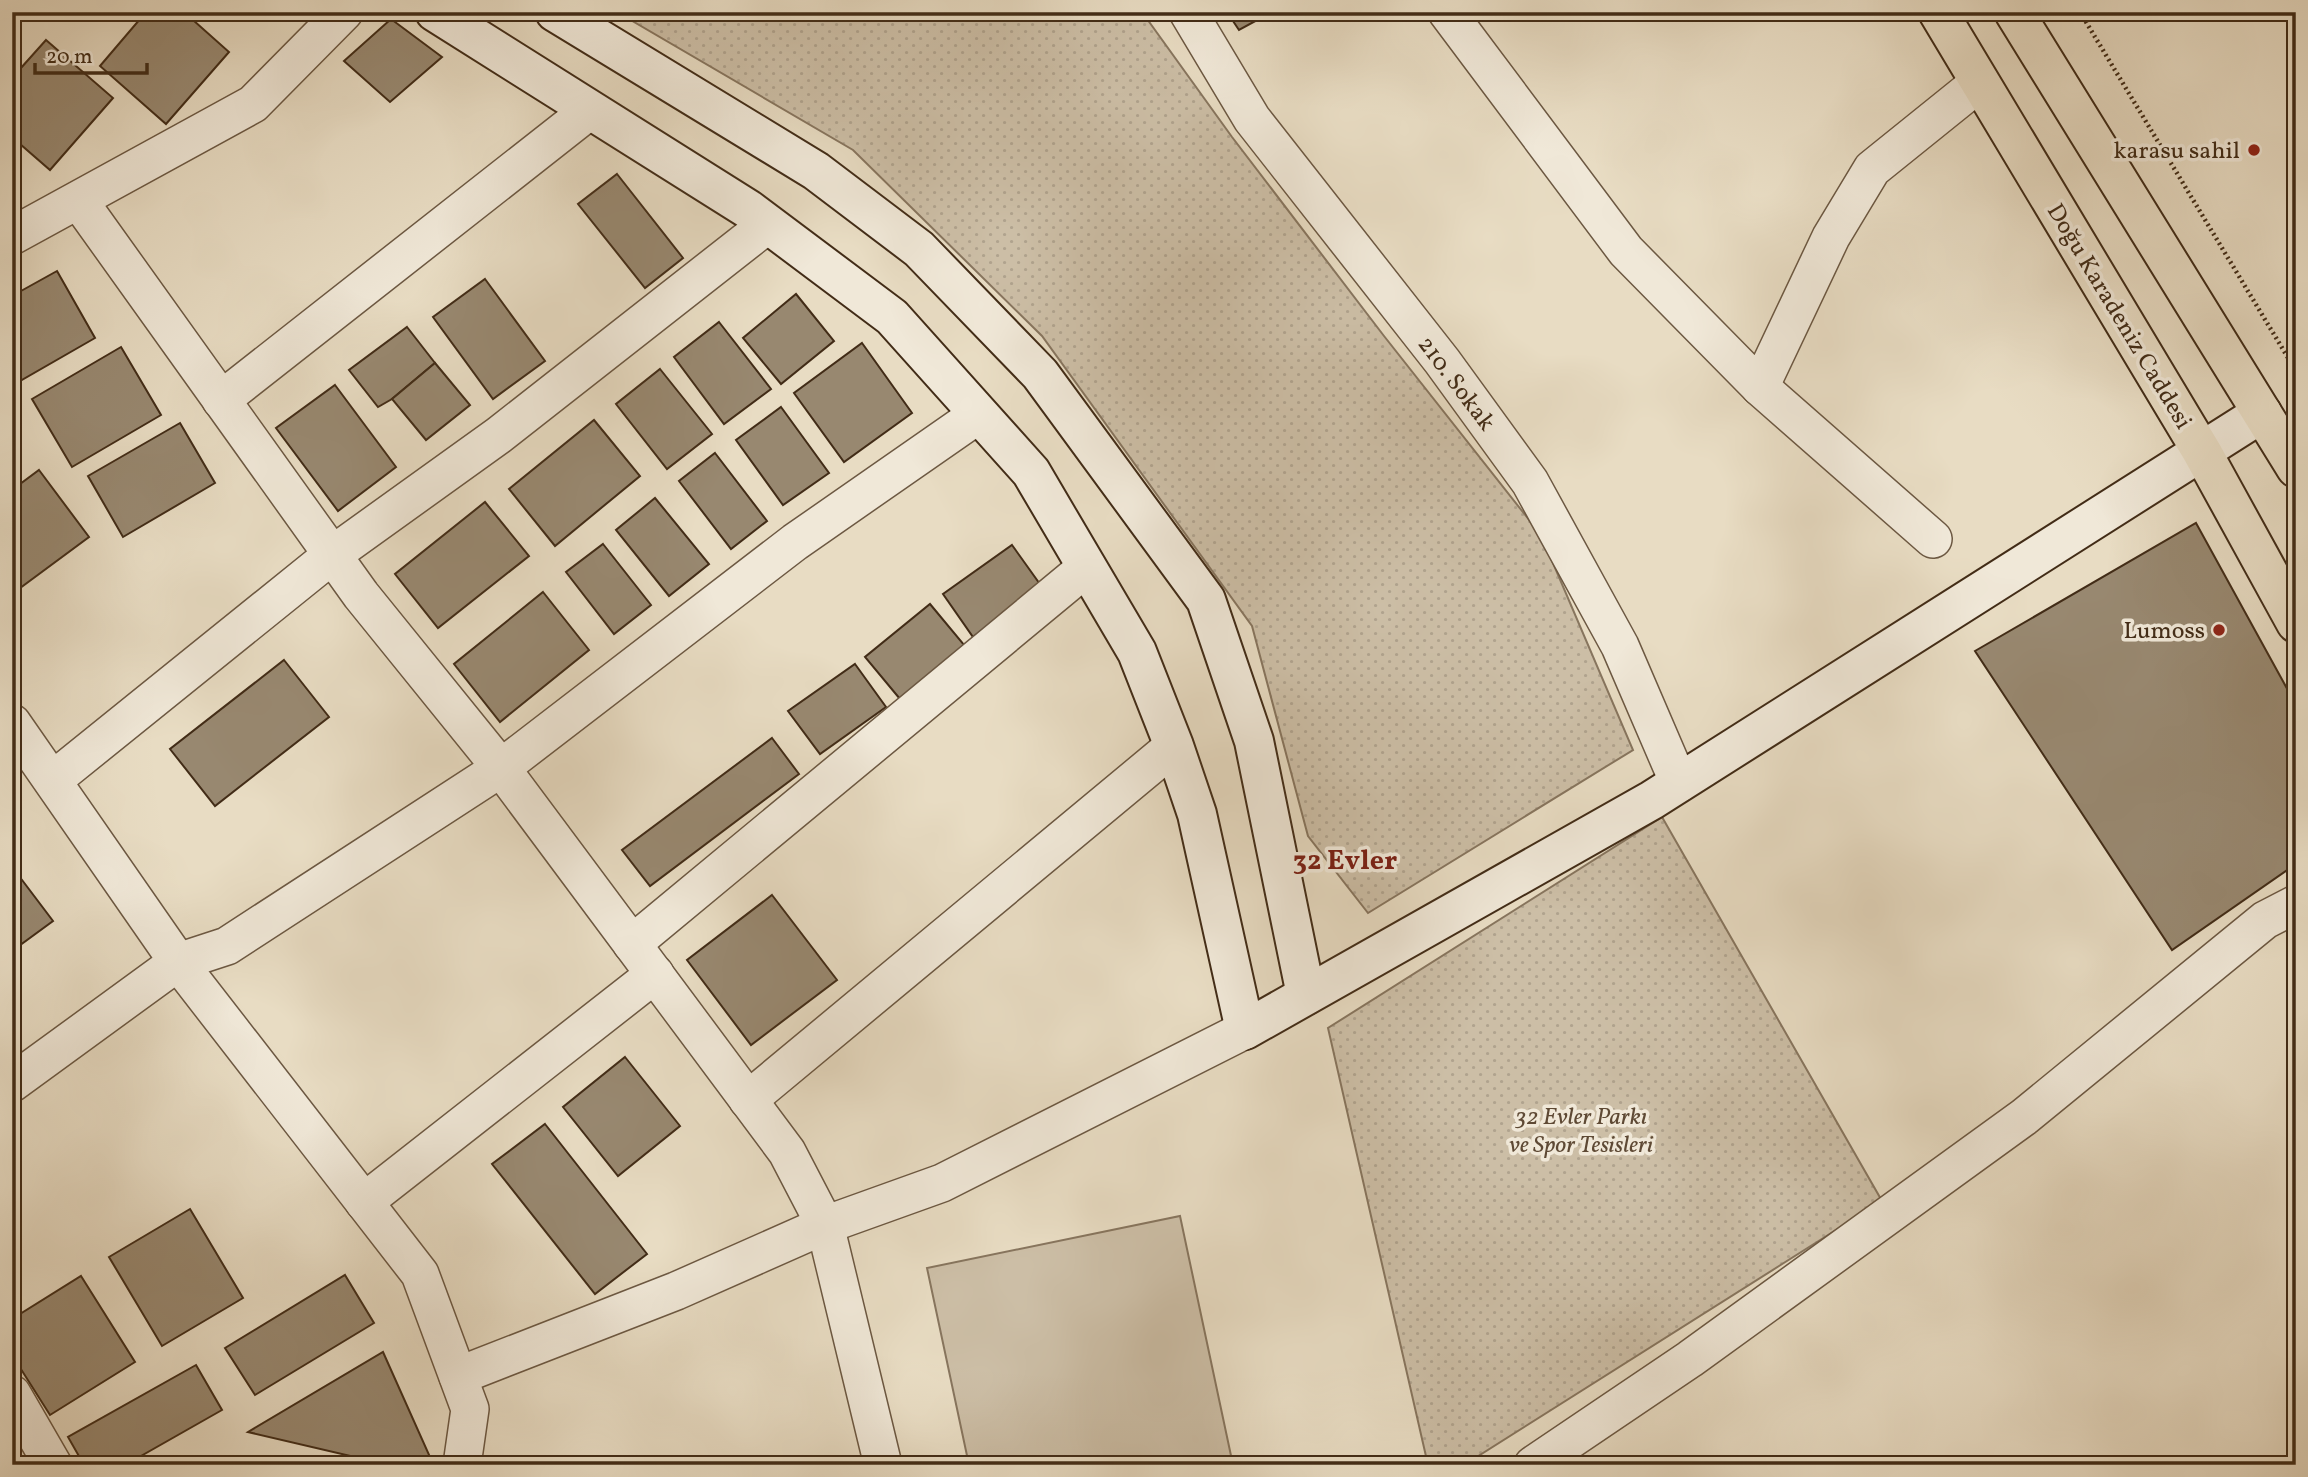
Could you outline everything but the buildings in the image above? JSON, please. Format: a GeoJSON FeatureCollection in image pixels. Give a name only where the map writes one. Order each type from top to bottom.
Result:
{"type":"FeatureCollection","features":[{"type":"Feature","properties":{"kind":"main road"},"geometry":{"type":"LineString","coordinates":[[435,12],[768,223],[892,317],[1031,472],[1137,652],[1174,746],[1197,814],[1245,1030],[1679,783],[2262,413]]}},
{"type":"Feature","properties":{"kind":"main road"},"geometry":{"type":"LineString","coordinates":[[555,12],[826,179],[919,249],[1040,374],[1206,600],[1254,741],[1306,995]]}},
{"type":"Feature","properties":{"kind":"main road","name":"Doğu Karadeniz Caddesi"},"geometry":{"type":"LineString","coordinates":[[1938,12],[2202,452],[2296,624]]}},
{"type":"Feature","properties":{"kind":"main road"},"geometry":{"type":"LineString","coordinates":[[2014,12],[2296,468]]}},
{"type":"Feature","properties":{"kind":"street"},"geometry":{"type":"LineString","coordinates":[[12,236],[253,104],[344,12]]}},
{"type":"Feature","properties":{"kind":"street","name":"210. Sokak"},"geometry":{"type":"LineString","coordinates":[[1188,12],[1252,119],[1442,360],[1530,482],[1620,646],[1679,783]]}},
{"type":"Feature","properties":{"kind":"street"},"geometry":{"type":"LineString","coordinates":[[1447,12],[1626,251],[1760,387],[1933,539]]}},
{"type":"Feature","properties":{"kind":"street"},"geometry":{"type":"LineString","coordinates":[[1760,387],[1831,237],[1872,169],[1980,82]]}},
{"type":"Feature","properties":{"kind":"street"},"geometry":{"type":"LineString","coordinates":[[221,400],[590,110]]}},
{"type":"Feature","properties":{"kind":"street"},"geometry":{"type":"LineString","coordinates":[[79,201],[361,596],[501,768],[787,1152],[825,1226],[883,1465]]}},
{"type":"Feature","properties":{"kind":"street"},"geometry":{"type":"LineString","coordinates":[[53,780],[332,555],[499,435],[768,223]]}},
{"type":"Feature","properties":{"kind":"street"},"geometry":{"type":"LineString","coordinates":[[12,1083],[178,962],[227,946],[501,768],[795,542],[978,414]]}},
{"type":"Feature","properties":{"kind":"street"},"geometry":{"type":"LineString","coordinates":[[632,944],[1087,567]]}},
{"type":"Feature","properties":{"kind":"street"},"geometry":{"type":"LineString","coordinates":[[12,723],[178,962],[420,1274],[471,1409],[462,1465]]}},
{"type":"Feature","properties":{"kind":"street"},"geometry":{"type":"LineString","coordinates":[[748,1100],[1174,746]]}},
{"type":"Feature","properties":{"kind":"street"},"geometry":{"type":"LineString","coordinates":[[1533,1465],[1690,1359],[2024,1117],[2265,920],[2296,904]]}},
{"type":"Feature","properties":{"kind":"street"},"geometry":{"type":"LineString","coordinates":[[364,1202],[655,974]]}},
{"type":"Feature","properties":{"kind":"street"},"geometry":{"type":"LineString","coordinates":[[458,1376],[676,1291],[825,1226],[942,1183],[1245,1030]]}},
{"type":"Feature","properties":{"kind":"street"},"geometry":{"type":"LineString","coordinates":[[12,1394],[53,1465]]}},
{"type":"Feature","properties":{"kind":"path"},"geometry":{"type":"LineString","coordinates":[[2080,12],[2296,371]]}},
{"type":"Feature","properties":{"kind":"green space"},"geometry":{"type":"Polygon","coordinates":[[[617,12],[1142,12],[1232,137],[1541,535],[1633,750],[1368,913],[1308,836],[1252,626],[1042,336],[853,150],[617,12]]]}},
{"type":"Feature","properties":{"kind":"green space","name":"32 Evler Parkı ve Spor Tesisleri"},"geometry":{"type":"Polygon","coordinates":[[[1662,817],[1882,1201],[1464,1465],[1428,1465],[1328,1028],[1662,817]]]}},
{"type":"Feature","properties":{"kind":"green space"},"geometry":{"type":"Polygon","coordinates":[[[1180,1216],[1233,1465],[969,1465],[927,1268],[1180,1216]]]}},
{"type":"Feature","properties":{"kind":"place","name":"karasu sahil"},"geometry":{"type":"Point","coordinates":[2254,150]}},
{"type":"Feature","properties":{"kind":"place","name":"Lumoss"},"geometry":{"type":"Point","coordinates":[2219,630]}},
{"type":"Feature","properties":{"kind":"district","name":"32 Evler"},"geometry":{"type":"Point","coordinates":[1345,859]}}]}
